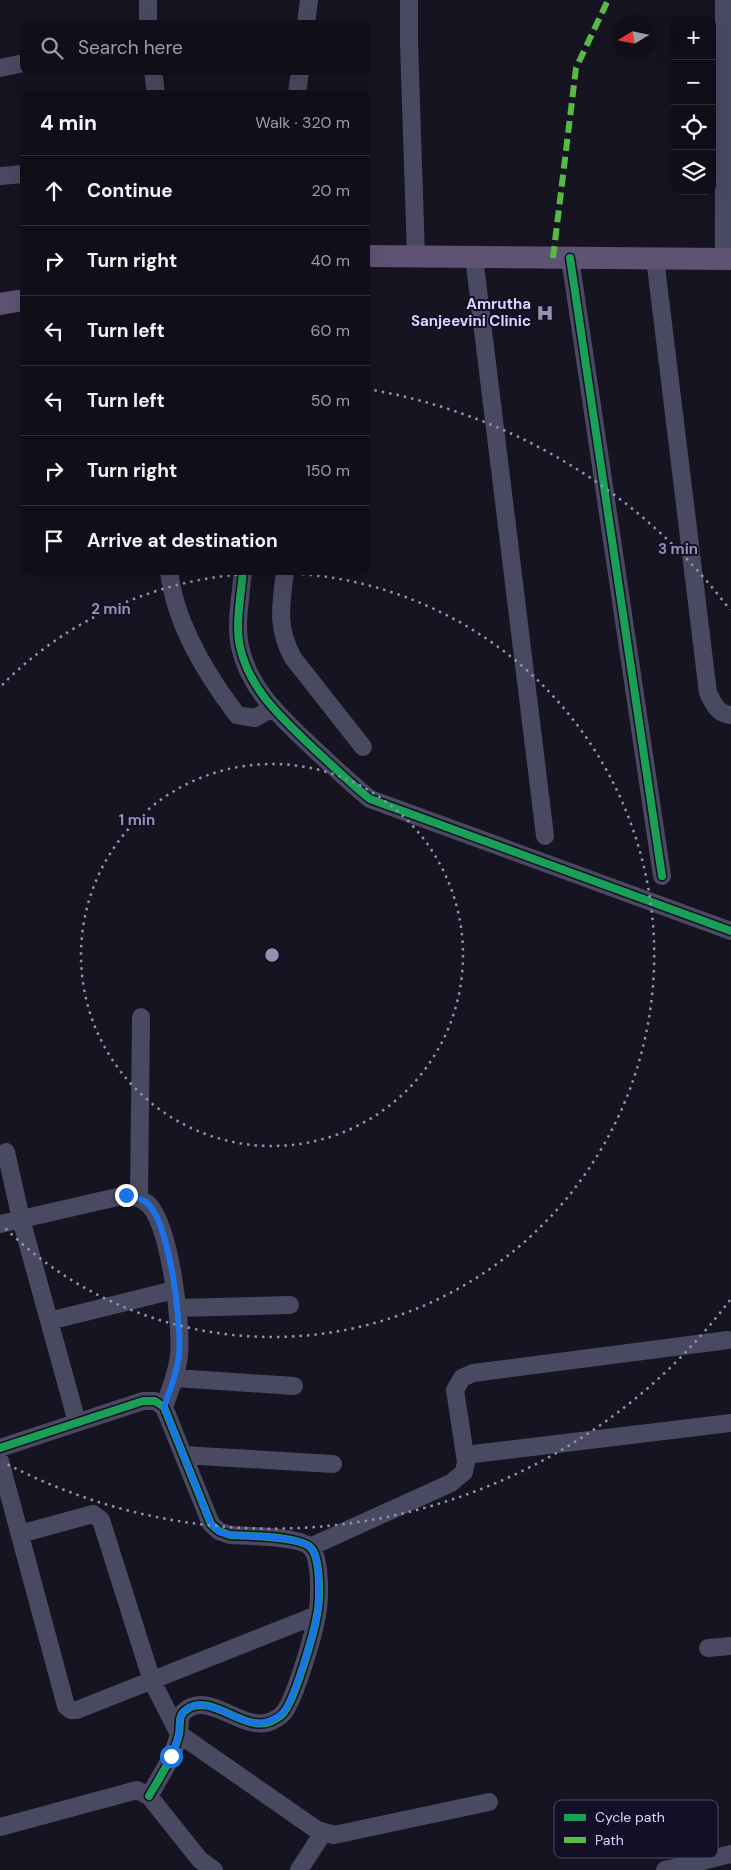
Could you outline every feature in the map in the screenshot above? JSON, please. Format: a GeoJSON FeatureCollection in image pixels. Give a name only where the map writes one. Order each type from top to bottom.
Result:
{"type":"FeatureCollection","features":[{"type":"Feature","properties":{"kind":"main road"},"geometry":{"type":"LineString","coordinates":[[370,256],[728,259]]}},
{"type":"Feature","properties":{"kind":"main road"},"geometry":{"type":"LineString","coordinates":[[0,304],[20,301]]}},
{"type":"Feature","properties":{"kind":"street"},"geometry":{"type":"LineString","coordinates":[[148,0],[148,20]]}},
{"type":"Feature","properties":{"kind":"street"},"geometry":{"type":"LineString","coordinates":[[306,20],[309,0]]}},
{"type":"Feature","properties":{"kind":"street"},"geometry":{"type":"LineString","coordinates":[[409,0],[408,43],[416,256]]}},
{"type":"Feature","properties":{"kind":"street"},"geometry":{"type":"LineString","coordinates":[[724,0],[728,259]]}},
{"type":"Feature","properties":{"kind":"street"},"geometry":{"type":"LineString","coordinates":[[0,68],[20,64]]}},
{"type":"Feature","properties":{"kind":"street"},"geometry":{"type":"LineString","coordinates":[[154,75],[155,90]]}},
{"type":"Feature","properties":{"kind":"street"},"geometry":{"type":"LineString","coordinates":[[298,90],[299,75]]}},
{"type":"Feature","properties":{"kind":"street"},"geometry":{"type":"LineString","coordinates":[[0,176],[20,174]]}},
{"type":"Feature","properties":{"kind":"street"},"geometry":{"type":"LineString","coordinates":[[474,256],[545,836]]}},
{"type":"Feature","properties":{"kind":"street"},"geometry":{"type":"LineString","coordinates":[[570,258],[662,876]]}},
{"type":"Feature","properties":{"kind":"street"},"geometry":{"type":"LineString","coordinates":[[655,258],[708,692],[716,709],[724,715],[731,715]]}},
{"type":"Feature","properties":{"kind":"street"},"geometry":{"type":"LineString","coordinates":[[170,575],[171,585],[191,643],[221,694],[237,715],[247,718],[262,716],[272,708]]}},
{"type":"Feature","properties":{"kind":"street"},"geometry":{"type":"LineString","coordinates":[[243,575],[239,621],[240,646],[250,677],[272,708],[370,799],[731,931]]}},
{"type":"Feature","properties":{"kind":"street"},"geometry":{"type":"LineString","coordinates":[[285,575],[280,628],[284,642],[293,658],[363,747]]}},
{"type":"Feature","properties":{"kind":"street"},"geometry":{"type":"LineString","coordinates":[[139,1198],[141,1017]]}},
{"type":"Feature","properties":{"kind":"street"},"geometry":{"type":"LineString","coordinates":[[6,1152],[21,1219],[76,1422]]}},
{"type":"Feature","properties":{"kind":"street"},"geometry":{"type":"LineString","coordinates":[[0,1224],[110,1197],[126,1195],[139,1198],[149,1205],[160,1221],[177,1308],[179,1354],[174,1378],[164,1407]]}},
{"type":"Feature","properties":{"kind":"street"},"geometry":{"type":"LineString","coordinates":[[49,1321],[174,1290]]}},
{"type":"Feature","properties":{"kind":"street"},"geometry":{"type":"LineString","coordinates":[[177,1308],[290,1305]]}},
{"type":"Feature","properties":{"kind":"street"},"geometry":{"type":"LineString","coordinates":[[310,1546],[450,1483],[464,1472],[465,1455],[455,1390],[462,1378],[473,1372],[728,1340]]}},
{"type":"Feature","properties":{"kind":"street"},"geometry":{"type":"LineString","coordinates":[[174,1378],[294,1386]]}},
{"type":"Feature","properties":{"kind":"street"},"geometry":{"type":"LineString","coordinates":[[0,1448],[144,1401],[154,1401],[164,1407],[211,1524],[219,1532],[230,1535],[298,1541],[310,1546],[316,1555],[318,1568],[317,1614],[292,1698],[284,1712],[272,1721],[254,1724],[204,1704],[186,1710],[180,1717],[179,1734],[171,1756],[150,1796]]}},
{"type":"Feature","properties":{"kind":"street"},"geometry":{"type":"LineString","coordinates":[[465,1455],[731,1423]]}},
{"type":"Feature","properties":{"kind":"street"},"geometry":{"type":"LineString","coordinates":[[183,1455],[333,1464]]}},
{"type":"Feature","properties":{"kind":"street"},"geometry":{"type":"LineString","coordinates":[[0,1461],[66,1706],[71,1710],[77,1710],[152,1681],[317,1614]]}},
{"type":"Feature","properties":{"kind":"street"},"geometry":{"type":"LineString","coordinates":[[20,1534],[93,1514],[97,1515],[101,1520],[152,1681],[179,1734],[323,1833],[334,1834],[489,1802]]}},
{"type":"Feature","properties":{"kind":"street"},"geometry":{"type":"LineString","coordinates":[[708,1648],[731,1646]]}},
{"type":"Feature","properties":{"kind":"street"},"geometry":{"type":"LineString","coordinates":[[0,1827],[137,1790],[150,1796],[200,1860],[214,1870]]}},
{"type":"Feature","properties":{"kind":"street"},"geometry":{"type":"LineString","coordinates":[[299,1870],[323,1833]]}},
{"type":"Feature","properties":{"kind":"street"},"geometry":{"type":"LineString","coordinates":[[718,1857],[731,1854]]}},
{"type":"Feature","properties":{"kind":"street"},"geometry":{"type":"LineString","coordinates":[[665,1870],[714,1858]]}},
{"type":"Feature","properties":{"kind":"marked path"},"geometry":{"type":"LineString","coordinates":[[553,258],[576,68],[608,0]]}},
{"type":"Feature","properties":{"kind":"cycle path"},"geometry":{"type":"LineString","coordinates":[[570,258],[662,876]]}},
{"type":"Feature","properties":{"kind":"cycle path"},"geometry":{"type":"LineString","coordinates":[[243,575],[238,619],[239,638],[240,647],[251,677],[279,714],[313,748],[370,799],[731,931]]}},
{"type":"Feature","properties":{"kind":"cycle path"},"geometry":{"type":"LineString","coordinates":[[0,1448],[143,1401],[155,1401],[164,1407],[211,1524],[219,1531],[230,1535],[273,1537],[296,1541],[305,1544],[314,1553],[319,1580],[317,1615],[298,1680],[284,1712],[272,1721],[261,1723],[250,1722],[206,1706],[196,1706],[186,1710],[180,1718],[179,1734],[174,1750],[149,1796]]}},
{"type":"Feature","properties":{"kind":"place","name":"Amrutha Sanjeevini Clinic"},"geometry":{"type":"Point","coordinates":[545,313]}},
{"type":"Feature","properties":{"kind":"route"},"geometry":{"type":"LineString","coordinates":[[126,1195],[139,1198],[149,1205],[160,1221],[177,1308],[179,1354],[174,1378],[164,1407],[211,1524],[219,1532],[230,1535],[298,1541],[310,1546],[316,1555],[318,1568],[317,1614],[292,1698],[284,1712],[272,1721],[254,1724],[204,1704],[194,1706],[186,1710],[180,1717],[179,1734],[171,1756]]}}]}
